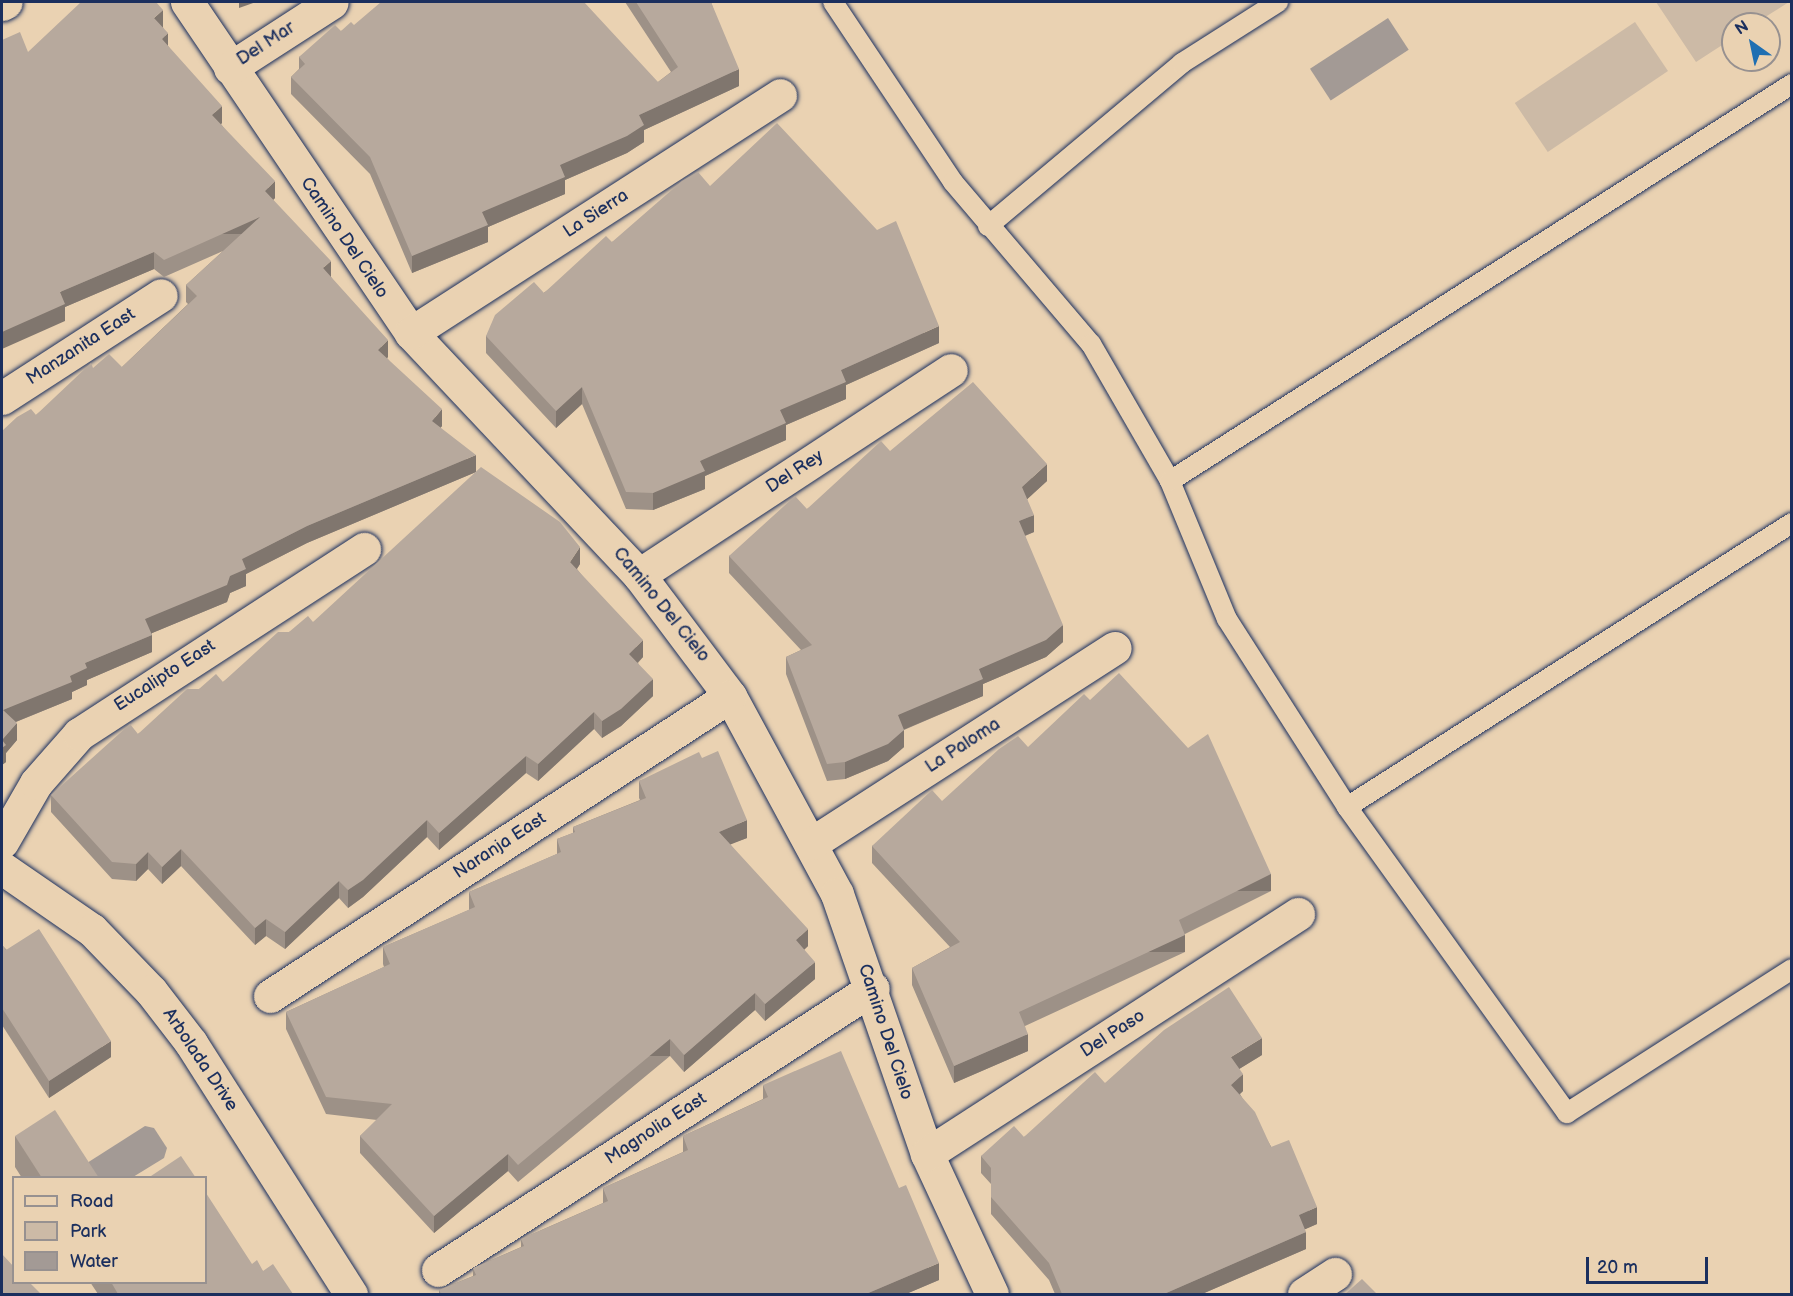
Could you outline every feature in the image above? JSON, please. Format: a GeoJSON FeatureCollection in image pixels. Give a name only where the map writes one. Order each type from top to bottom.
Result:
{"type":"FeatureCollection","features":[{"type":"Feature","properties":{"kind":"street"},"geometry":{"type":"LineString","coordinates":[[2,4],[6,2]]}},
{"type":"Feature","properties":{"kind":"street","name":"Camino Del Cielo"},"geometry":{"type":"LineString","coordinates":[[187,2],[411,333],[639,575],[730,696],[812,843],[873,988],[927,1154],[990,1294]]}},
{"type":"Feature","properties":{"kind":"street","name":"Del Mar"},"geometry":{"type":"LineString","coordinates":[[230,68],[332,2]]}},
{"type":"Feature","properties":{"kind":"street","name":"La Sierra"},"geometry":{"type":"LineString","coordinates":[[411,333],[780,95]]}},
{"type":"Feature","properties":{"kind":"street","name":"Manzanita East"},"geometry":{"type":"LineString","coordinates":[[2,398],[161,295]]}},
{"type":"Feature","properties":{"kind":"street","name":"Del Rey"},"geometry":{"type":"LineString","coordinates":[[639,575],[951,370]]}},
{"type":"Feature","properties":{"kind":"street","name":"Eucalipto East"},"geometry":{"type":"LineString","coordinates":[[2,842],[36,783],[79,734],[364,549]]}},
{"type":"Feature","properties":{"kind":"street","name":"La Paloma"},"geometry":{"type":"LineString","coordinates":[[812,843],[1115,648]]}},
{"type":"Feature","properties":{"kind":"street","name":"Naranja East"},"geometry":{"type":"LineString","coordinates":[[270,996],[730,696]]}},
{"type":"Feature","properties":{"kind":"street","name":"Arbolada Drive"},"geometry":{"type":"LineString","coordinates":[[2,868],[92,930],[151,991],[191,1043],[351,1294]]}},
{"type":"Feature","properties":{"kind":"street","name":"Del Paso"},"geometry":{"type":"LineString","coordinates":[[927,1154],[1298,914]]}},
{"type":"Feature","properties":{"kind":"street","name":"Magnolia East"},"geometry":{"type":"LineString","coordinates":[[438,1270],[873,988]]}},
{"type":"Feature","properties":{"kind":"street"},"geometry":{"type":"LineString","coordinates":[[1304,1294],[1335,1274]]}},
{"type":"Feature","properties":{"kind":"lane"},"geometry":{"type":"LineString","coordinates":[[833,2],[988,226],[1091,344],[1170,481],[1227,619],[1347,807],[1567,1113],[1791,969]]}},
{"type":"Feature","properties":{"kind":"lane"},"geometry":{"type":"LineString","coordinates":[[988,226],[1182,63],[1278,2]]}},
{"type":"Feature","properties":{"kind":"lane"},"geometry":{"type":"LineString","coordinates":[[1170,481],[1791,84]]}},
{"type":"Feature","properties":{"kind":"lane"},"geometry":{"type":"LineString","coordinates":[[1347,807],[1791,522]]}},
{"type":"Feature","properties":{"kind":"green space"},"geometry":{"type":"Polygon","coordinates":[[[1656,2],[1789,2],[1773,12],[1721,12],[1721,46],[1696,62],[1656,2]]]}},
{"type":"Feature","properties":{"kind":"green space"},"geometry":{"type":"Polygon","coordinates":[[[1635,22],[1668,71],[1548,152],[1515,103],[1635,22]]]}},
{"type":"Feature","properties":{"kind":"water"},"geometry":{"type":"Polygon","coordinates":[[[1388,18],[1409,50],[1331,101],[1310,69],[1388,18]]]}},
{"type":"Feature","properties":{"kind":"water"},"geometry":{"type":"Polygon","coordinates":[[[145,1126],[154,1128],[167,1148],[164,1158],[135,1176],[92,1176],[87,1163],[145,1126]]]}},
{"type":"Feature","properties":{"kind":"building"},"geometry":{"type":"Polygon","coordinates":[[[81,2],[156,2],[163,10],[154,18],[168,33],[162,39],[222,106],[212,115],[275,181],[265,191],[331,261],[323,268],[388,340],[378,350],[442,409],[432,421],[476,455],[307,526],[242,559],[246,569],[230,576],[227,585],[145,619],[152,635],[85,663],[87,668],[70,676],[72,682],[3,710],[17,723],[2,740],[2,431],[17,417],[31,409],[36,415],[91,363],[93,368],[109,354],[122,367],[197,296],[186,285],[260,217],[164,260],[154,252],[60,292],[65,304],[2,332],[2,40],[20,32],[28,52],[81,2]]]}},
{"type":"Feature","properties":{"kind":"building"},"geometry":{"type":"Polygon","coordinates":[[[381,2],[584,2],[658,82],[678,67],[636,2],[711,2],[739,69],[639,115],[644,125],[627,136],[560,165],[565,177],[482,212],[488,225],[412,256],[370,157],[291,77],[305,64],[299,57],[335,25],[341,31],[351,22],[354,25],[381,2]]]}},
{"type":"Feature","properties":{"kind":"building"},"geometry":{"type":"Polygon","coordinates":[[[777,123],[877,230],[896,221],[939,326],[841,370],[846,382],[780,410],[786,423],[700,461],[705,471],[653,493],[626,492],[582,387],[556,411],[486,336],[495,315],[534,282],[544,293],[606,236],[612,242],[682,181],[698,172],[710,186],[777,123]]]}},
{"type":"Feature","properties":{"kind":"building"},"geometry":{"type":"Polygon","coordinates":[[[973,382],[1047,464],[1022,487],[1034,515],[1019,521],[1063,625],[1046,640],[979,669],[983,679],[898,715],[904,730],[888,744],[845,762],[827,764],[786,657],[812,645],[729,556],[795,496],[807,509],[881,441],[890,451],[973,382]]]}},
{"type":"Feature","properties":{"kind":"building"},"geometry":{"type":"Polygon","coordinates":[[[481,467],[560,522],[580,547],[570,562],[643,640],[629,654],[653,679],[621,709],[602,721],[594,712],[538,764],[526,756],[439,833],[427,820],[363,880],[348,890],[339,881],[285,932],[266,919],[255,928],[181,849],[162,867],[148,852],[136,864],[112,862],[51,795],[130,724],[138,734],[187,689],[199,689],[216,674],[223,682],[278,632],[289,632],[308,616],[313,622],[481,467]]]}},
{"type":"Feature","properties":{"kind":"building"},"geometry":{"type":"Polygon","coordinates":[[[1119,673],[1188,748],[1208,734],[1271,874],[1179,920],[1185,935],[1019,1012],[1028,1034],[954,1066],[912,968],[960,942],[872,846],[932,790],[942,801],[999,749],[1018,736],[1028,747],[1084,694],[1090,700],[1119,673]]]}},
{"type":"Feature","properties":{"kind":"building"},"geometry":{"type":"Polygon","coordinates":[[[718,751],[747,820],[719,832],[808,929],[796,940],[815,962],[765,1004],[755,993],[684,1055],[670,1039],[518,1165],[508,1154],[434,1216],[360,1136],[392,1104],[326,1097],[286,1012],[390,964],[383,947],[475,907],[469,892],[561,852],[557,839],[575,832],[573,827],[646,798],[639,781],[699,752],[702,758],[718,751]]]}},
{"type":"Feature","properties":{"kind":"building"},"geometry":{"type":"Polygon","coordinates":[[[39,929],[111,1041],[49,1081],[2,1008],[2,945],[6,950],[39,929]]]}},
{"type":"Feature","properties":{"kind":"building"},"geometry":{"type":"Polygon","coordinates":[[[1229,987],[1262,1038],[1231,1057],[1243,1074],[1231,1085],[1255,1112],[1271,1147],[1289,1140],[1317,1207],[1299,1215],[1306,1232],[1164,1294],[1062,1294],[1049,1263],[991,1197],[991,1168],[981,1156],[1014,1126],[1024,1137],[1095,1072],[1105,1083],[1164,1030],[1229,987]]]}},
{"type":"Feature","properties":{"kind":"building"},"geometry":{"type":"Polygon","coordinates":[[[841,1051],[899,1188],[906,1185],[939,1263],[866,1294],[441,1294],[439,1290],[476,1275],[473,1268],[524,1246],[521,1239],[608,1201],[603,1188],[688,1150],[683,1136],[768,1097],[763,1085],[841,1051]]]}},
{"type":"Feature","properties":{"kind":"building"},"geometry":{"type":"Polygon","coordinates":[[[55,1110],[98,1176],[41,1176],[15,1136],[55,1110]]]}},
{"type":"Feature","properties":{"kind":"building"},"geometry":{"type":"Polygon","coordinates":[[[181,1156],[195,1176],[151,1176],[181,1156]]]}},
{"type":"Feature","properties":{"kind":"building"},"geometry":{"type":"Polygon","coordinates":[[[207,1195],[252,1264],[257,1260],[263,1271],[273,1264],[293,1294],[118,1294],[112,1284],[207,1284],[207,1195]]]}},
{"type":"Feature","properties":{"kind":"building"},"geometry":{"type":"Polygon","coordinates":[[[2,1254],[12,1265],[12,1284],[31,1284],[41,1294],[2,1294],[2,1254]]]}},
{"type":"Feature","properties":{"kind":"building"},"geometry":{"type":"Polygon","coordinates":[[[1362,1279],[1377,1294],[1345,1294],[1362,1279]]]}}]}
